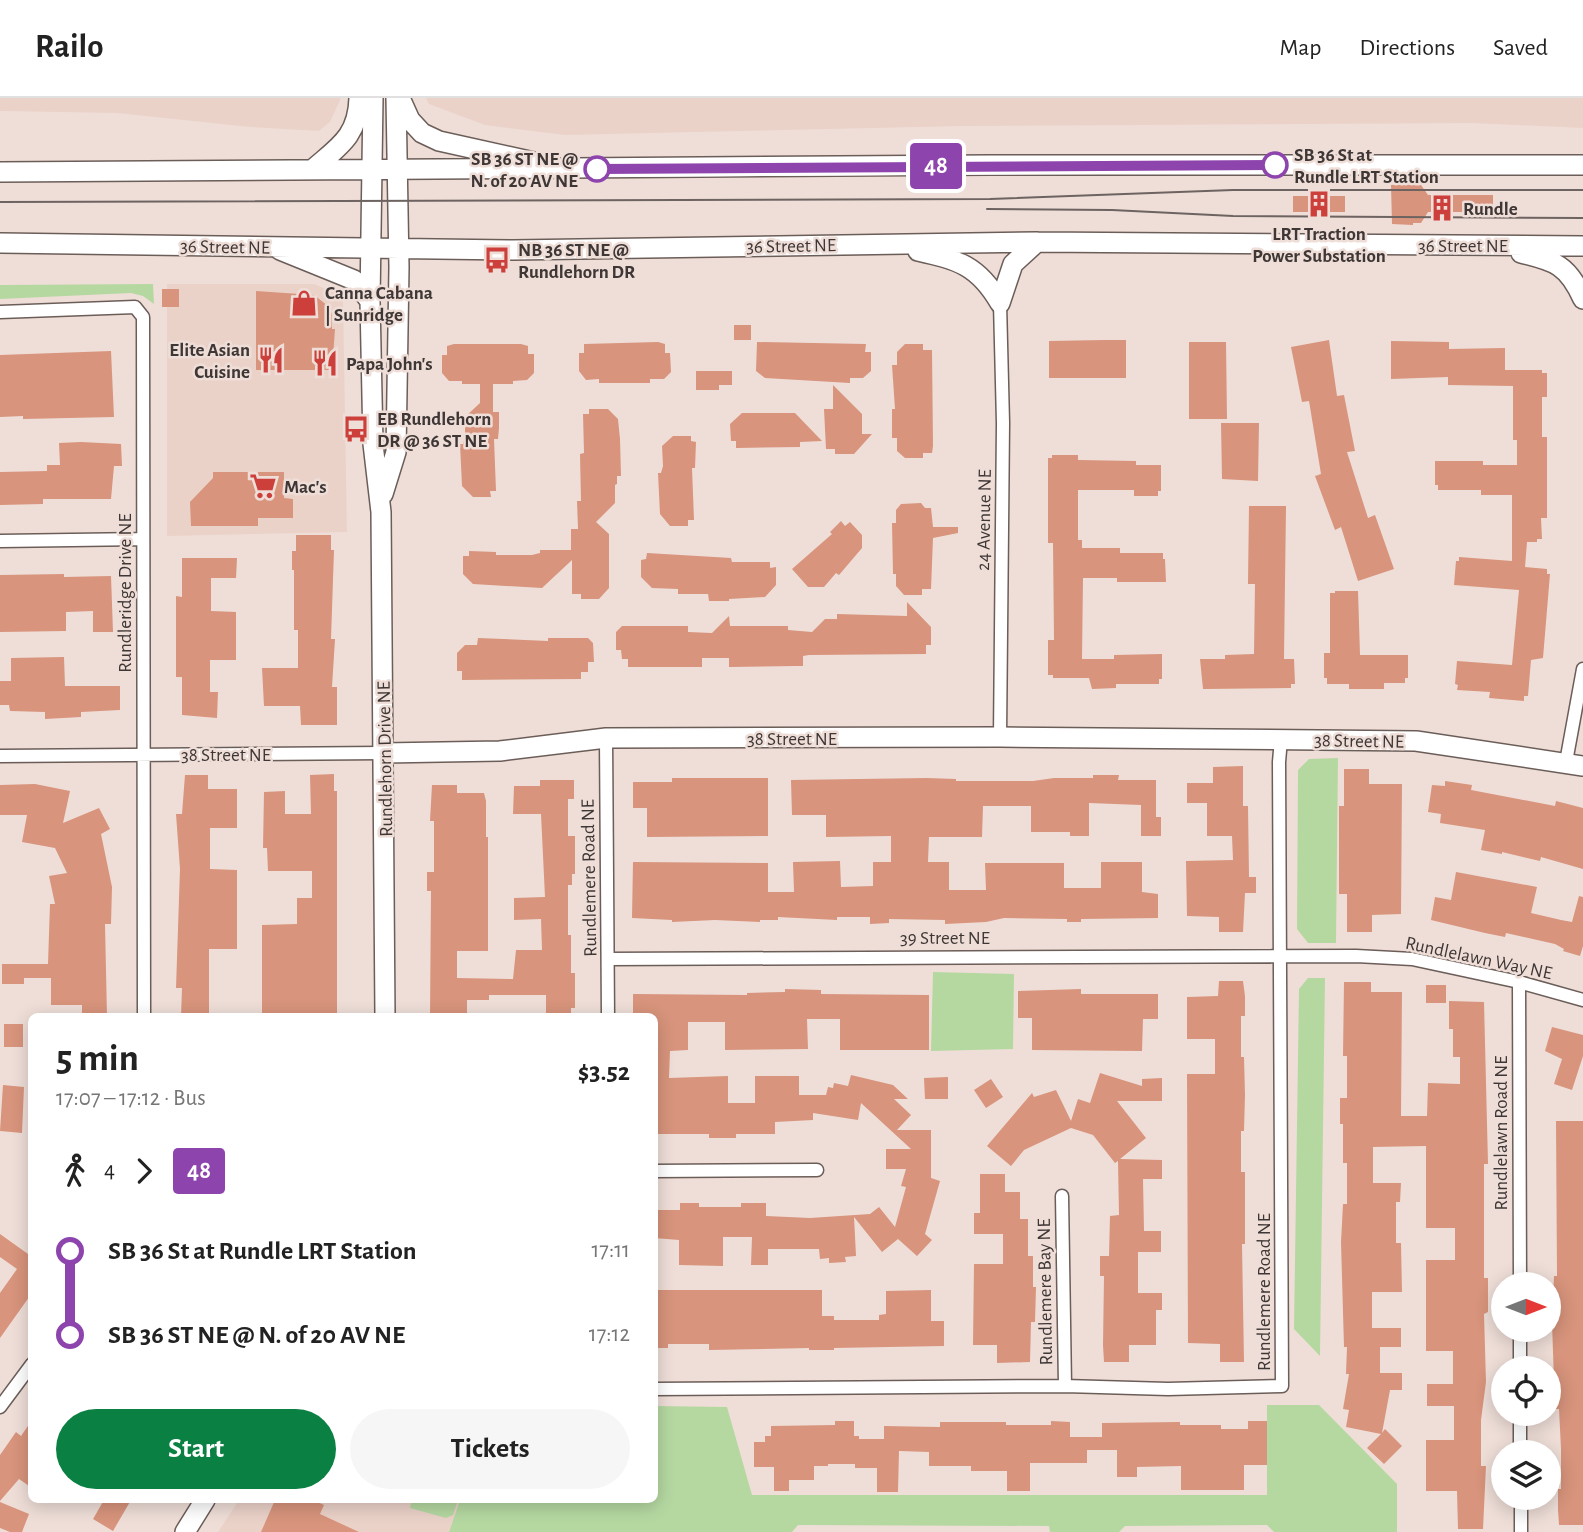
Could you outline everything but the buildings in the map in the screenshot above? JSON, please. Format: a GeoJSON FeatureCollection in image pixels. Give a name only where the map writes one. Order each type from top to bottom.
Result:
{"type":"FeatureCollection","features":[{"type":"Feature","properties":{"kind":"main road"},"geometry":{"type":"LineString","coordinates":[[312,170],[348,139],[354,128],[359,98]]}},
{"type":"Feature","properties":{"kind":"main road","name":"Rundlehorn Drive NE"},"geometry":{"type":"LineString","coordinates":[[373,98],[370,301],[373,444],[381,502],[384,1013]]}},
{"type":"Feature","properties":{"kind":"main road"},"geometry":{"type":"LineString","coordinates":[[398,98],[410,120],[422,133],[439,141],[562,169]]}},
{"type":"Feature","properties":{"kind":"main road","name":"Rundlehorn Drive NE"},"geometry":{"type":"LineString","coordinates":[[381,502],[396,452],[398,98]]}},
{"type":"Feature","properties":{"kind":"main road"},"geometry":{"type":"LineString","coordinates":[[0,172],[976,165],[1583,165]]}},
{"type":"Feature","properties":{"kind":"main road","name":"36 Street NE"},"geometry":{"type":"LineString","coordinates":[[0,243],[513,250],[883,243],[1583,246]]}},
{"type":"Feature","properties":{"kind":"main road"},"geometry":{"type":"LineString","coordinates":[[883,243],[958,260],[980,274],[1000,303]]}},
{"type":"Feature","properties":{"kind":"main road"},"geometry":{"type":"LineString","coordinates":[[1000,303],[1013,264],[1037,243]]}},
{"type":"Feature","properties":{"kind":"main road"},"geometry":{"type":"LineString","coordinates":[[1486,245],[1552,260],[1573,279],[1583,299]]}},
{"type":"Feature","properties":{"kind":"main road"},"geometry":{"type":"LineString","coordinates":[[272,247],[354,280],[370,301]]}},
{"type":"Feature","properties":{"kind":"main road","name":"38 Street NE"},"geometry":{"type":"LineString","coordinates":[[384,753],[500,751],[606,738],[1281,738],[1416,741],[1574,764]]}},
{"type":"Feature","properties":{"kind":"main road"},"geometry":{"type":"LineString","coordinates":[[185,1532],[203,1503]]}},
{"type":"Feature","properties":{"kind":"street","name":"24 Avenue NE"},"geometry":{"type":"LineString","coordinates":[[1000,303],[1003,448],[1000,737]]}},
{"type":"Feature","properties":{"kind":"street","name":"Rundleridge Drive NE"},"geometry":{"type":"LineString","coordinates":[[0,312],[135,307],[143,317],[144,1013]]}},
{"type":"Feature","properties":{"kind":"street"},"geometry":{"type":"LineString","coordinates":[[0,541],[144,539]]}},
{"type":"Feature","properties":{"kind":"street"},"geometry":{"type":"LineString","coordinates":[[1574,764],[1583,669]]}},
{"type":"Feature","properties":{"kind":"street","name":"Rundlemere Road NE"},"geometry":{"type":"LineString","coordinates":[[606,738],[608,1013]]}},
{"type":"Feature","properties":{"kind":"street","name":"Rundlemere Road NE"},"geometry":{"type":"LineString","coordinates":[[658,1389],[1065,1386],[1168,1389],[1282,1386],[1281,738]]}},
{"type":"Feature","properties":{"kind":"street","name":"38 Street NE"},"geometry":{"type":"LineString","coordinates":[[0,755],[384,753]]}},
{"type":"Feature","properties":{"kind":"street","name":"39 Street NE"},"geometry":{"type":"LineString","coordinates":[[608,959],[1281,955]]}},
{"type":"Feature","properties":{"kind":"street","name":"Rundlelawn Way NE"},"geometry":{"type":"LineString","coordinates":[[1281,955],[1412,959],[1519,982],[1583,1000]]}},
{"type":"Feature","properties":{"kind":"street","name":"Rundlelawn Road NE"},"geometry":{"type":"LineString","coordinates":[[1519,982],[1520,1272]]}},
{"type":"Feature","properties":{"kind":"street"},"geometry":{"type":"LineString","coordinates":[[658,1171],[817,1170]]}},
{"type":"Feature","properties":{"kind":"street","name":"Rundlemere Bay NE"},"geometry":{"type":"LineString","coordinates":[[1062,1196],[1065,1386]]}},
{"type":"Feature","properties":{"kind":"street"},"geometry":{"type":"LineString","coordinates":[[0,1407],[28,1369]]}},
{"type":"Feature","properties":{"kind":"street"},"geometry":{"type":"LineString","coordinates":[[1521,1510],[1521,1532]]}},
{"type":"Feature","properties":{"kind":"shaded area"},"geometry":{"type":"Polygon","coordinates":[[[0,98],[341,98],[330,122],[319,131],[250,127],[117,113],[0,111],[0,98]]]}},
{"type":"Feature","properties":{"kind":"shaded area"},"geometry":{"type":"Polygon","coordinates":[[[426,98],[1583,98],[1583,128],[1472,123],[965,126],[565,135],[485,125],[429,104],[426,98]]]}},
{"type":"Feature","properties":{"kind":"shaded area"},"geometry":{"type":"Polygon","coordinates":[[[167,284],[314,284],[343,296],[347,532],[167,536],[167,284]]]}},
{"type":"Feature","properties":{"kind":"shaded area"},"geometry":{"type":"Polygon","coordinates":[[[237,1503],[459,1503],[449,1532],[218,1532],[237,1503]]]}},
{"type":"Feature","properties":{"kind":"green space"},"geometry":{"type":"Polygon","coordinates":[[[153,284],[154,304],[143,296],[131,293],[0,299],[0,285],[153,284]]]}},
{"type":"Feature","properties":{"kind":"green space"},"geometry":{"type":"Polygon","coordinates":[[[1338,758],[1336,943],[1308,943],[1297,929],[1298,770],[1309,759],[1338,758]]]}},
{"type":"Feature","properties":{"kind":"green space"},"geometry":{"type":"Polygon","coordinates":[[[933,972],[1014,974],[1013,1049],[931,1051],[933,972]]]}},
{"type":"Feature","properties":{"kind":"green space"},"geometry":{"type":"Polygon","coordinates":[[[1308,978],[1325,978],[1320,1356],[1294,1329],[1299,989],[1308,978]]]}},
{"type":"Feature","properties":{"kind":"green space"},"geometry":{"type":"Polygon","coordinates":[[[1267,1405],[1319,1405],[1397,1484],[1397,1532],[1274,1532],[1267,1525],[1125,1526],[1119,1532],[1050,1532],[1049,1526],[798,1525],[792,1532],[449,1532],[459,1503],[658,1503],[658,1406],[727,1407],[752,1495],[1267,1495],[1267,1405]]]}},
{"type":"Feature","properties":{"kind":"green space"},"geometry":{"type":"Polygon","coordinates":[[[411,1503],[457,1503],[453,1515],[446,1518],[410,1508],[411,1503]]]}},
{"type":"Feature","properties":{"kind":"tram line"},"geometry":{"type":"LineString","coordinates":[[0,202],[990,199],[1233,190],[1583,190]]}},
{"type":"Feature","properties":{"kind":"tram line"},"geometry":{"type":"LineString","coordinates":[[987,209],[1112,210],[1233,216],[1583,218]]}},
{"type":"Feature","properties":{"kind":"bus line","name":"48"},"geometry":{"type":"LineString","coordinates":[[597,169],[1275,165]]}},
{"type":"Feature","properties":{"kind":"place","name":"SB 36 St at Rundle LRT Station"},"geometry":{"type":"Point","coordinates":[1275,165]}},
{"type":"Feature","properties":{"kind":"place","name":"SB 36 ST NE @ N. of 20 AV NE"},"geometry":{"type":"Point","coordinates":[597,169]}},
{"type":"Feature","properties":{"kind":"place","name":"LRT Traction Power Substation"},"geometry":{"type":"Point","coordinates":[1319,204]}},
{"type":"Feature","properties":{"kind":"place","name":"Rundle"},"geometry":{"type":"Point","coordinates":[1442,208]}},
{"type":"Feature","properties":{"kind":"place","name":"NB 36 ST NE @ Rundlehorn DR"},"geometry":{"type":"Point","coordinates":[497,260]}},
{"type":"Feature","properties":{"kind":"place","name":"Canna Cabana | Sunridge"},"geometry":{"type":"Point","coordinates":[304,303]}},
{"type":"Feature","properties":{"kind":"place","name":"Elite Asian Cuisine"},"geometry":{"type":"Point","coordinates":[271,360]}},
{"type":"Feature","properties":{"kind":"place","name":"Papa John's"},"geometry":{"type":"Point","coordinates":[325,363]}},
{"type":"Feature","properties":{"kind":"place","name":"EB Rundlehorn DR @ 36 ST NE"},"geometry":{"type":"Point","coordinates":[356,429]}},
{"type":"Feature","properties":{"kind":"place","name":"Mac's"},"geometry":{"type":"Point","coordinates":[263,486]}}]}
